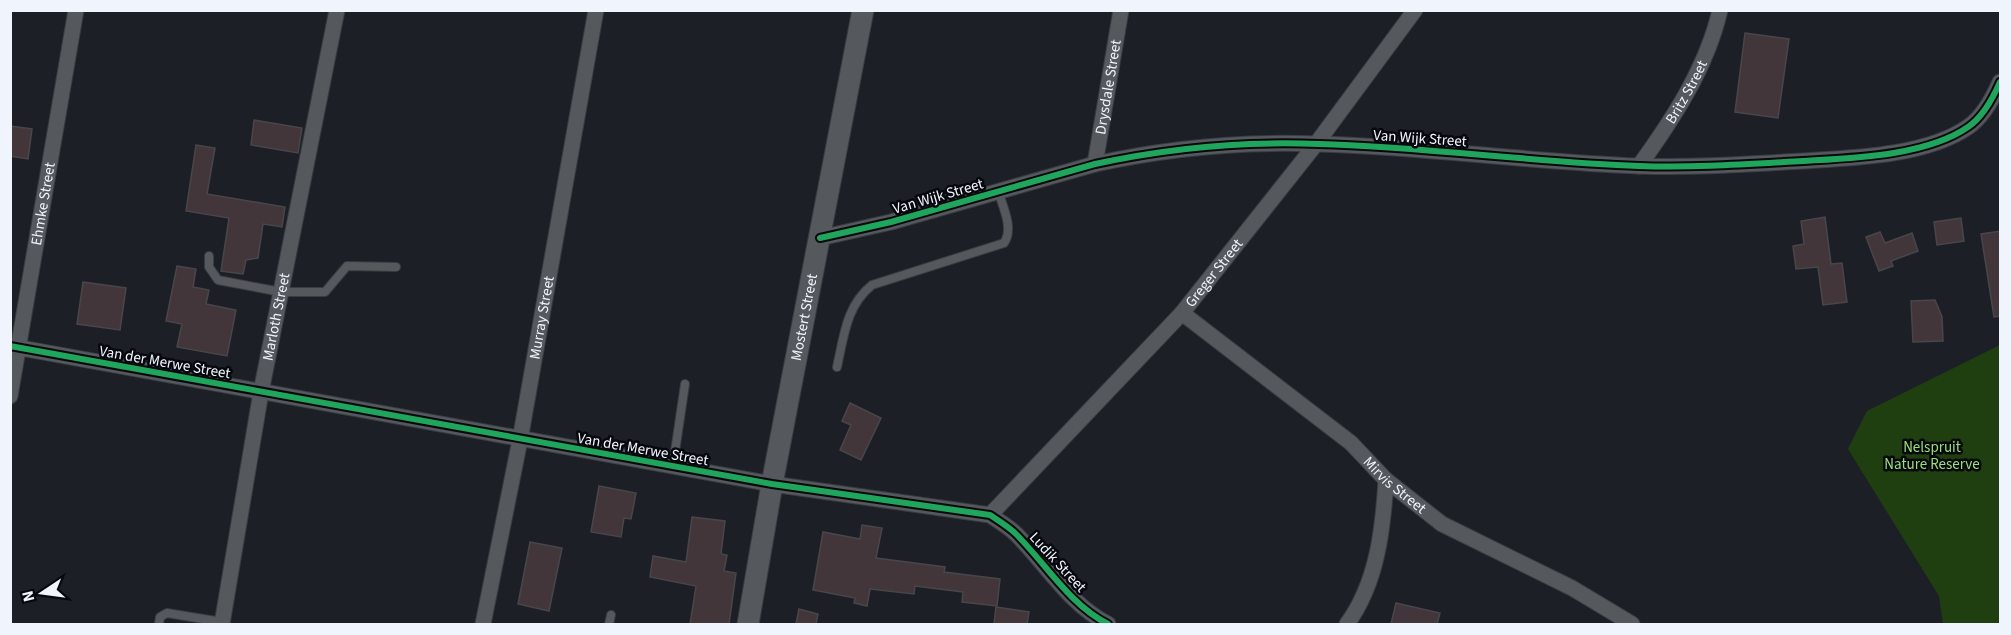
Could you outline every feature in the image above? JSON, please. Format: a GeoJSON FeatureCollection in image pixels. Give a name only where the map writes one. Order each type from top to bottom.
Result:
{"type":"FeatureCollection","features":[{"type":"Feature","properties":{"kind":"street","name":"Ehmke Street"},"geometry":{"type":"LineString","coordinates":[[10,396],[15,347],[76,10]]}},
{"type":"Feature","properties":{"kind":"street","name":"Marloth Street"},"geometry":{"type":"LineString","coordinates":[[222,623],[261,392],[337,10]]}},
{"type":"Feature","properties":{"kind":"street","name":"Murray Street"},"geometry":{"type":"LineString","coordinates":[[483,624],[520,440],[596,10]]}},
{"type":"Feature","properties":{"kind":"street","name":"Mostert Street"},"geometry":{"type":"LineString","coordinates":[[748,624],[772,484],[863,10]]}},
{"type":"Feature","properties":{"kind":"street","name":"Drysdale Street"},"geometry":{"type":"LineString","coordinates":[[1095,164],[1120,10]]}},
{"type":"Feature","properties":{"kind":"street","name":"Greger Street"},"geometry":{"type":"LineString","coordinates":[[990,515],[1182,313],[1316,144],[1415,10]]}},
{"type":"Feature","properties":{"kind":"street","name":"Britz Street"},"geometry":{"type":"LineString","coordinates":[[1639,166],[1691,86],[1714,36],[1720,10]]}},
{"type":"Feature","properties":{"kind":"street","name":"Van Wijk Street"},"geometry":{"type":"LineString","coordinates":[[820,238],[891,222],[1095,164],[1127,157],[1246,143],[1316,144],[1639,166],[1712,166],[1850,159],[1933,144],[1969,127],[1992,102],[2001,82]]}},
{"type":"Feature","properties":{"kind":"street","name":"Mirvis Street"},"geometry":{"type":"LineString","coordinates":[[1182,313],[1351,443],[1386,480],[1442,524],[1572,588],[1632,624]]}},
{"type":"Feature","properties":{"kind":"street","name":"Van der Merwe Street"},"geometry":{"type":"LineString","coordinates":[[15,347],[772,484],[990,515]]}},
{"type":"Feature","properties":{"kind":"street"},"geometry":{"type":"LineString","coordinates":[[1347,624],[1357,612],[1377,559],[1386,480]]}},
{"type":"Feature","properties":{"kind":"street","name":"Ludik Street"},"geometry":{"type":"LineString","coordinates":[[990,515],[1015,532],[1063,587],[1096,618],[1108,624]]}},
{"type":"Feature","properties":{"kind":"lane"},"geometry":{"type":"LineString","coordinates":[[837,367],[849,315],[860,295],[872,285],[1004,243],[1009,237],[998,191]]}},
{"type":"Feature","properties":{"kind":"lane"},"geometry":{"type":"LineString","coordinates":[[209,256],[210,267],[219,280],[281,292],[325,292],[346,267],[396,267]]}},
{"type":"Feature","properties":{"kind":"lane"},"geometry":{"type":"LineString","coordinates":[[673,465],[685,384]]}},
{"type":"Feature","properties":{"kind":"lane"},"geometry":{"type":"LineString","coordinates":[[159,624],[160,617],[166,613],[222,623]]}},
{"type":"Feature","properties":{"kind":"lane"},"geometry":{"type":"LineString","coordinates":[[609,624],[610,615]]}},
{"type":"Feature","properties":{"kind":"green space","name":"Nelspruit Nature Reserve"},"geometry":{"type":"Polygon","coordinates":[[[2000,345],[2000,624],[1943,624],[1939,596],[1848,449],[1867,411],[2000,345]]]}},
{"type":"Feature","properties":{"kind":"building"},"geometry":{"type":"Polygon","coordinates":[[[1745,33],[1789,39],[1778,118],[1735,112],[1745,33]]]}},
{"type":"Feature","properties":{"kind":"building"},"geometry":{"type":"Polygon","coordinates":[[[254,120],[302,128],[298,153],[251,145],[254,120]]]}},
{"type":"Feature","properties":{"kind":"building"},"geometry":{"type":"Polygon","coordinates":[[[10,126],[32,129],[28,159],[10,156],[10,126]]]}},
{"type":"Feature","properties":{"kind":"building"},"geometry":{"type":"Polygon","coordinates":[[[196,145],[215,148],[207,194],[285,207],[282,227],[263,224],[258,258],[246,260],[243,274],[221,271],[229,218],[186,211],[196,145]]]}},
{"type":"Feature","properties":{"kind":"building"},"geometry":{"type":"Polygon","coordinates":[[[1825,217],[1831,264],[1842,263],[1847,302],[1823,305],[1818,267],[1796,269],[1793,246],[1804,244],[1801,221],[1825,217]]]}},
{"type":"Feature","properties":{"kind":"building"},"geometry":{"type":"Polygon","coordinates":[[[1961,218],[1964,241],[1937,245],[1934,222],[1961,218]]]}},
{"type":"Feature","properties":{"kind":"building"},"geometry":{"type":"Polygon","coordinates":[[[2001,231],[2001,316],[1994,317],[1981,234],[2001,231]]]}},
{"type":"Feature","properties":{"kind":"building"},"geometry":{"type":"Polygon","coordinates":[[[1880,232],[1885,243],[1912,233],[1918,251],[1891,261],[1893,266],[1879,271],[1866,237],[1880,232]]]}},
{"type":"Feature","properties":{"kind":"building"},"geometry":{"type":"Polygon","coordinates":[[[177,266],[196,269],[193,287],[209,290],[206,304],[236,310],[227,356],[177,347],[182,324],[166,321],[177,266]]]}},
{"type":"Feature","properties":{"kind":"building"},"geometry":{"type":"Polygon","coordinates":[[[83,282],[126,288],[120,330],[77,324],[83,282]]]}},
{"type":"Feature","properties":{"kind":"building"},"geometry":{"type":"Polygon","coordinates":[[[1935,300],[1942,317],[1943,341],[1913,342],[1911,301],[1935,300]]]}},
{"type":"Feature","properties":{"kind":"building"},"geometry":{"type":"Polygon","coordinates":[[[850,403],[881,418],[861,460],[840,450],[851,425],[842,421],[850,403]]]}},
{"type":"Feature","properties":{"kind":"building"},"geometry":{"type":"Polygon","coordinates":[[[599,486],[636,493],[631,519],[624,518],[621,537],[591,532],[599,486]]]}},
{"type":"Feature","properties":{"kind":"building"},"geometry":{"type":"Polygon","coordinates":[[[692,517],[725,521],[721,554],[727,555],[724,571],[736,573],[729,624],[690,624],[696,586],[650,577],[653,556],[686,562],[692,517]]]}},
{"type":"Feature","properties":{"kind":"building"},"geometry":{"type":"Polygon","coordinates":[[[862,525],[882,528],[876,558],[945,567],[944,572],[1000,579],[997,606],[962,602],[963,592],[915,586],[914,594],[870,589],[867,606],[854,603],[855,598],[813,590],[823,532],[860,539],[862,525]]]}},
{"type":"Feature","properties":{"kind":"building"},"geometry":{"type":"Polygon","coordinates":[[[530,542],[562,548],[549,611],[518,604],[530,542]]]}},
{"type":"Feature","properties":{"kind":"building"},"geometry":{"type":"Polygon","coordinates":[[[1396,603],[1440,613],[1437,624],[1391,624],[1396,603]]]}},
{"type":"Feature","properties":{"kind":"building"},"geometry":{"type":"Polygon","coordinates":[[[996,607],[1029,612],[1027,624],[994,624],[996,607]]]}},
{"type":"Feature","properties":{"kind":"building"},"geometry":{"type":"Polygon","coordinates":[[[799,609],[818,614],[816,624],[796,624],[799,609]]]}},
{"type":"Feature","properties":{"kind":"cycle path"},"geometry":{"type":"LineString","coordinates":[[820,238],[891,222],[1095,164],[1206,147],[1291,143],[1660,166],[1762,163],[1888,154],[1932,144],[1968,127],[1983,113],[2000,82]]}},
{"type":"Feature","properties":{"kind":"cycle path"},"geometry":{"type":"LineString","coordinates":[[10,346],[772,484],[990,515],[1016,534],[1070,595],[1094,616],[1108,624]]}}]}
